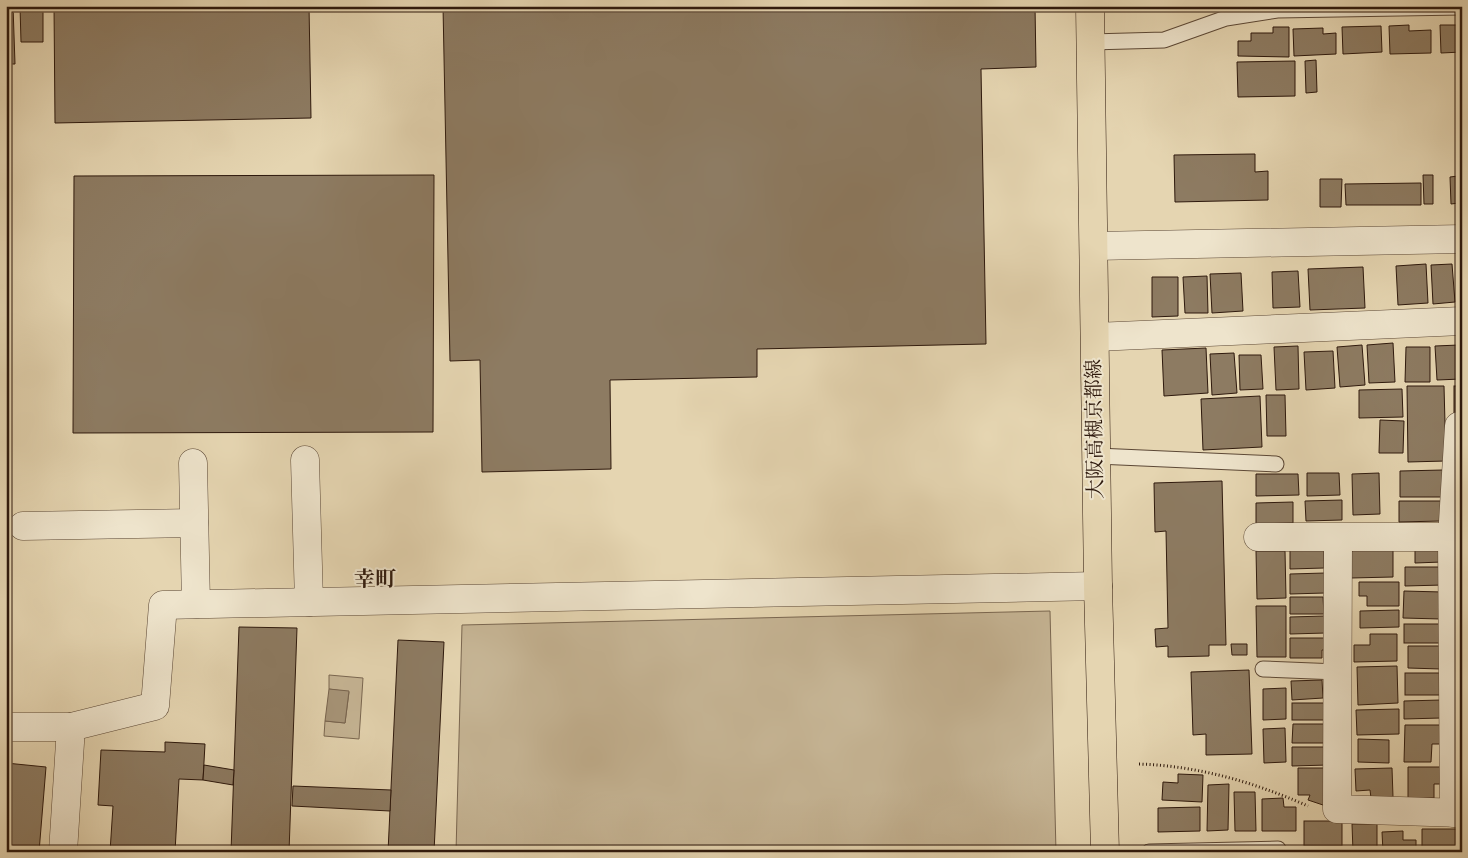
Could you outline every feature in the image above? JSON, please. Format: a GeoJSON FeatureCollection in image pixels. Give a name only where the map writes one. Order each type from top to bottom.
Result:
{"type":"FeatureCollection","features":[{"type":"Feature","properties":{"kind":"main road","name":"大阪高槻京都線"},"geometry":{"type":"LineString","coordinates":[[1090,6],[1098,586],[1105,852]]}},
{"type":"Feature","properties":{"kind":"street"},"geometry":{"type":"LineString","coordinates":[[1094,246],[1462,239]]}},
{"type":"Feature","properties":{"kind":"street"},"geometry":{"type":"LineString","coordinates":[[1095,336],[1462,321]]}},
{"type":"Feature","properties":{"kind":"street"},"geometry":{"type":"LineString","coordinates":[[1338,539],[1337,808],[1458,813],[1457,538],[1459,426],[1462,426]]}},
{"type":"Feature","properties":{"kind":"street"},"geometry":{"type":"LineString","coordinates":[[305,460],[309,602]]}},
{"type":"Feature","properties":{"kind":"street"},"geometry":{"type":"LineString","coordinates":[[193,463],[196,604]]}},
{"type":"Feature","properties":{"kind":"street"},"geometry":{"type":"LineString","coordinates":[[23,526],[194,523]]}},
{"type":"Feature","properties":{"kind":"street"},"geometry":{"type":"LineString","coordinates":[[1258,537],[1338,539],[1457,538]]}},
{"type":"Feature","properties":{"kind":"street"},"geometry":{"type":"LineString","coordinates":[[10,727],[71,728],[155,706],[162,605],[1098,586]]}},
{"type":"Feature","properties":{"kind":"street"},"geometry":{"type":"LineString","coordinates":[[64,852],[71,728]]}},
{"type":"Feature","properties":{"kind":"lane"},"geometry":{"type":"LineString","coordinates":[[1090,42],[1164,40],[1226,18],[1276,10],[1462,7]]}},
{"type":"Feature","properties":{"kind":"lane"},"geometry":{"type":"LineString","coordinates":[[1097,456],[1276,464]]}},
{"type":"Feature","properties":{"kind":"lane"},"geometry":{"type":"LineString","coordinates":[[1263,669],[1338,672]]}},
{"type":"Feature","properties":{"kind":"lane"},"geometry":{"type":"LineString","coordinates":[[1149,852],[1278,849]]}},
{"type":"Feature","properties":{"kind":"path"},"geometry":{"type":"LineString","coordinates":[[1138,764],[1175,765],[1215,773],[1268,788],[1325,813],[1337,808]]}},
{"type":"Feature","properties":{"kind":"shaded area"},"geometry":{"type":"Polygon","coordinates":[[[1050,611],[1056,852],[456,852],[462,625],[1050,611]]]}},
{"type":"Feature","properties":{"kind":"shaded area"},"geometry":{"type":"Polygon","coordinates":[[[329,675],[363,678],[359,739],[324,736],[325,721],[345,723],[349,692],[329,689],[329,675]]]}},
{"type":"Feature","properties":{"kind":"shaded area"},"geometry":{"type":"Polygon","coordinates":[[[329,689],[349,691],[345,723],[325,721],[329,689]]]}},
{"type":"Feature","properties":{"kind":"building"},"geometry":{"type":"Polygon","coordinates":[[[6,6],[13,6],[15,64],[6,64],[6,6]]]}},
{"type":"Feature","properties":{"kind":"building"},"geometry":{"type":"Polygon","coordinates":[[[20,6],[43,6],[43,42],[21,42],[20,6]]]}},
{"type":"Feature","properties":{"kind":"building"},"geometry":{"type":"Polygon","coordinates":[[[54,6],[309,6],[311,118],[55,123],[54,6]]]}},
{"type":"Feature","properties":{"kind":"building"},"geometry":{"type":"Polygon","coordinates":[[[443,6],[1035,6],[1036,67],[981,69],[986,344],[757,349],[757,377],[610,380],[611,469],[482,472],[480,360],[450,361],[443,6]]]}},
{"type":"Feature","properties":{"kind":"building"},"geometry":{"type":"Polygon","coordinates":[[[1147,6],[1191,6],[1191,10],[1147,11],[1147,6]]]}},
{"type":"Feature","properties":{"kind":"building"},"geometry":{"type":"Polygon","coordinates":[[[1409,25],[1409,31],[1431,30],[1431,53],[1390,54],[1389,26],[1409,25]]]}},
{"type":"Feature","properties":{"kind":"building"},"geometry":{"type":"Polygon","coordinates":[[[1440,25],[1457,25],[1457,30],[1462,30],[1462,52],[1441,53],[1440,25]]]}},
{"type":"Feature","properties":{"kind":"building"},"geometry":{"type":"Polygon","coordinates":[[[1381,26],[1382,52],[1343,54],[1342,27],[1381,26]]]}},
{"type":"Feature","properties":{"kind":"building"},"geometry":{"type":"Polygon","coordinates":[[[1273,27],[1289,27],[1289,57],[1238,56],[1238,41],[1251,41],[1251,33],[1273,33],[1273,27]]]}},
{"type":"Feature","properties":{"kind":"building"},"geometry":{"type":"Polygon","coordinates":[[[1323,28],[1323,34],[1336,33],[1336,54],[1294,56],[1293,29],[1323,28]]]}},
{"type":"Feature","properties":{"kind":"building"},"geometry":{"type":"Polygon","coordinates":[[[1316,60],[1317,92],[1306,93],[1305,61],[1316,60]]]}},
{"type":"Feature","properties":{"kind":"building"},"geometry":{"type":"Polygon","coordinates":[[[1295,61],[1295,96],[1238,97],[1237,62],[1295,61]]]}},
{"type":"Feature","properties":{"kind":"building"},"geometry":{"type":"Polygon","coordinates":[[[1255,154],[1255,172],[1268,171],[1268,200],[1175,202],[1174,155],[1255,154]]]}},
{"type":"Feature","properties":{"kind":"building"},"geometry":{"type":"Polygon","coordinates":[[[434,175],[433,432],[73,433],[74,176],[434,175]]]}},
{"type":"Feature","properties":{"kind":"building"},"geometry":{"type":"Polygon","coordinates":[[[1423,175],[1433,175],[1433,204],[1424,204],[1423,175]]]}},
{"type":"Feature","properties":{"kind":"building"},"geometry":{"type":"Polygon","coordinates":[[[1458,176],[1459,203],[1451,204],[1450,177],[1458,176]]]}},
{"type":"Feature","properties":{"kind":"building"},"geometry":{"type":"Polygon","coordinates":[[[1320,179],[1342,179],[1341,207],[1320,207],[1320,179]]]}},
{"type":"Feature","properties":{"kind":"building"},"geometry":{"type":"Polygon","coordinates":[[[1421,183],[1421,205],[1346,205],[1345,184],[1421,183]]]}},
{"type":"Feature","properties":{"kind":"building"},"geometry":{"type":"Polygon","coordinates":[[[1426,264],[1428,303],[1398,305],[1396,266],[1426,264]]]}},
{"type":"Feature","properties":{"kind":"building"},"geometry":{"type":"Polygon","coordinates":[[[1452,264],[1455,302],[1433,304],[1431,265],[1452,264]]]}},
{"type":"Feature","properties":{"kind":"building"},"geometry":{"type":"Polygon","coordinates":[[[1459,264],[1462,264],[1462,302],[1461,302],[1459,264]]]}},
{"type":"Feature","properties":{"kind":"building"},"geometry":{"type":"Polygon","coordinates":[[[1363,267],[1365,308],[1310,310],[1308,269],[1363,267]]]}},
{"type":"Feature","properties":{"kind":"building"},"geometry":{"type":"Polygon","coordinates":[[[1298,271],[1300,307],[1273,308],[1272,272],[1298,271]]]}},
{"type":"Feature","properties":{"kind":"building"},"geometry":{"type":"Polygon","coordinates":[[[1241,273],[1243,311],[1212,313],[1210,274],[1241,273]]]}},
{"type":"Feature","properties":{"kind":"building"},"geometry":{"type":"Polygon","coordinates":[[[1207,276],[1208,313],[1185,313],[1183,277],[1207,276]]]}},
{"type":"Feature","properties":{"kind":"building"},"geometry":{"type":"Polygon","coordinates":[[[1152,277],[1178,277],[1178,316],[1152,317],[1152,277]]]}},
{"type":"Feature","properties":{"kind":"building"},"geometry":{"type":"Polygon","coordinates":[[[1393,343],[1395,382],[1369,383],[1367,345],[1393,343]]]}},
{"type":"Feature","properties":{"kind":"building"},"geometry":{"type":"Polygon","coordinates":[[[1362,345],[1365,385],[1340,387],[1337,347],[1362,345]]]}},
{"type":"Feature","properties":{"kind":"building"},"geometry":{"type":"Polygon","coordinates":[[[1459,345],[1461,379],[1437,380],[1435,346],[1459,345]]]}},
{"type":"Feature","properties":{"kind":"building"},"geometry":{"type":"Polygon","coordinates":[[[1298,346],[1299,389],[1276,390],[1274,347],[1298,346]]]}},
{"type":"Feature","properties":{"kind":"building"},"geometry":{"type":"Polygon","coordinates":[[[1406,347],[1430,347],[1430,382],[1405,382],[1406,347]]]}},
{"type":"Feature","properties":{"kind":"building"},"geometry":{"type":"Polygon","coordinates":[[[1206,348],[1208,393],[1164,396],[1162,350],[1206,348]]]}},
{"type":"Feature","properties":{"kind":"building"},"geometry":{"type":"Polygon","coordinates":[[[1333,351],[1335,388],[1306,390],[1304,352],[1333,351]]]}},
{"type":"Feature","properties":{"kind":"building"},"geometry":{"type":"Polygon","coordinates":[[[1234,353],[1237,393],[1212,395],[1210,354],[1234,353]]]}},
{"type":"Feature","properties":{"kind":"building"},"geometry":{"type":"Polygon","coordinates":[[[1239,355],[1261,355],[1263,389],[1240,390],[1239,355]]]}},
{"type":"Feature","properties":{"kind":"building"},"geometry":{"type":"Polygon","coordinates":[[[1407,386],[1444,386],[1446,461],[1408,462],[1407,386]]]}},
{"type":"Feature","properties":{"kind":"building"},"geometry":{"type":"Polygon","coordinates":[[[1454,386],[1462,386],[1462,415],[1454,415],[1454,386]]]}},
{"type":"Feature","properties":{"kind":"building"},"geometry":{"type":"Polygon","coordinates":[[[1402,389],[1403,417],[1359,418],[1359,390],[1402,389]]]}},
{"type":"Feature","properties":{"kind":"building"},"geometry":{"type":"Polygon","coordinates":[[[1266,395],[1285,395],[1286,436],[1267,436],[1266,395]]]}},
{"type":"Feature","properties":{"kind":"building"},"geometry":{"type":"Polygon","coordinates":[[[1260,396],[1262,447],[1203,450],[1201,399],[1260,396]]]}},
{"type":"Feature","properties":{"kind":"building"},"geometry":{"type":"Polygon","coordinates":[[[1380,420],[1404,421],[1403,453],[1379,453],[1380,420]]]}},
{"type":"Feature","properties":{"kind":"building"},"geometry":{"type":"Polygon","coordinates":[[[1443,470],[1444,497],[1400,497],[1400,471],[1443,470]]]}},
{"type":"Feature","properties":{"kind":"building"},"geometry":{"type":"Polygon","coordinates":[[[1307,473],[1339,473],[1340,495],[1307,496],[1307,473]]]}},
{"type":"Feature","properties":{"kind":"building"},"geometry":{"type":"Polygon","coordinates":[[[1379,473],[1380,514],[1353,515],[1352,474],[1379,473]]]}},
{"type":"Feature","properties":{"kind":"building"},"geometry":{"type":"Polygon","coordinates":[[[1256,474],[1298,474],[1299,495],[1256,496],[1256,474]]]}},
{"type":"Feature","properties":{"kind":"building"},"geometry":{"type":"Polygon","coordinates":[[[1222,481],[1226,645],[1209,645],[1209,656],[1168,657],[1168,646],[1156,647],[1155,629],[1168,628],[1166,531],[1155,532],[1154,483],[1222,481]]]}},
{"type":"Feature","properties":{"kind":"building"},"geometry":{"type":"Polygon","coordinates":[[[1342,500],[1342,520],[1306,521],[1305,501],[1342,500]]]}},
{"type":"Feature","properties":{"kind":"building"},"geometry":{"type":"Polygon","coordinates":[[[1399,501],[1441,501],[1441,521],[1399,522],[1399,501]]]}},
{"type":"Feature","properties":{"kind":"building"},"geometry":{"type":"Polygon","coordinates":[[[1293,502],[1293,523],[1256,524],[1256,503],[1293,502]]]}},
{"type":"Feature","properties":{"kind":"building"},"geometry":{"type":"Polygon","coordinates":[[[1441,546],[1442,562],[1415,563],[1415,547],[1441,546]]]}},
{"type":"Feature","properties":{"kind":"building"},"geometry":{"type":"Polygon","coordinates":[[[1359,547],[1393,547],[1393,577],[1351,578],[1351,552],[1359,547]]]}},
{"type":"Feature","properties":{"kind":"building"},"geometry":{"type":"Polygon","coordinates":[[[1290,549],[1324,549],[1324,568],[1290,569],[1290,549]]]}},
{"type":"Feature","properties":{"kind":"building"},"geometry":{"type":"Polygon","coordinates":[[[1256,551],[1285,551],[1286,598],[1257,599],[1256,551]]]}},
{"type":"Feature","properties":{"kind":"building"},"geometry":{"type":"Polygon","coordinates":[[[1405,567],[1443,567],[1443,585],[1405,586],[1405,567]]]}},
{"type":"Feature","properties":{"kind":"building"},"geometry":{"type":"Polygon","coordinates":[[[1325,573],[1325,593],[1290,594],[1290,574],[1325,573]]]}},
{"type":"Feature","properties":{"kind":"building"},"geometry":{"type":"Polygon","coordinates":[[[1359,582],[1399,582],[1399,606],[1367,606],[1367,596],[1359,596],[1359,582]]]}},
{"type":"Feature","properties":{"kind":"building"},"geometry":{"type":"Polygon","coordinates":[[[1404,591],[1442,592],[1441,619],[1403,618],[1404,591]]]}},
{"type":"Feature","properties":{"kind":"building"},"geometry":{"type":"Polygon","coordinates":[[[1290,597],[1323,597],[1324,614],[1290,614],[1290,597]]]}},
{"type":"Feature","properties":{"kind":"building"},"geometry":{"type":"Polygon","coordinates":[[[1256,606],[1286,606],[1286,657],[1257,657],[1256,606]]]}},
{"type":"Feature","properties":{"kind":"building"},"geometry":{"type":"Polygon","coordinates":[[[1399,610],[1399,627],[1360,628],[1360,611],[1399,610]]]}},
{"type":"Feature","properties":{"kind":"building"},"geometry":{"type":"Polygon","coordinates":[[[1325,616],[1326,633],[1290,634],[1290,617],[1325,616]]]}},
{"type":"Feature","properties":{"kind":"building"},"geometry":{"type":"Polygon","coordinates":[[[1404,624],[1443,624],[1443,643],[1404,643],[1404,624]]]}},
{"type":"Feature","properties":{"kind":"building"},"geometry":{"type":"Polygon","coordinates":[[[239,627],[297,628],[289,852],[231,852],[239,627]]]}},
{"type":"Feature","properties":{"kind":"building"},"geometry":{"type":"Polygon","coordinates":[[[1370,634],[1397,634],[1397,661],[1354,662],[1354,645],[1370,645],[1370,634]]]}},
{"type":"Feature","properties":{"kind":"building"},"geometry":{"type":"Polygon","coordinates":[[[1290,638],[1328,638],[1328,650],[1322,650],[1322,658],[1290,658],[1290,638]]]}},
{"type":"Feature","properties":{"kind":"building"},"geometry":{"type":"Polygon","coordinates":[[[398,640],[444,642],[434,852],[388,852],[398,640]]]}},
{"type":"Feature","properties":{"kind":"building"},"geometry":{"type":"Polygon","coordinates":[[[1231,644],[1247,644],[1247,655],[1232,655],[1231,644]]]}},
{"type":"Feature","properties":{"kind":"building"},"geometry":{"type":"Polygon","coordinates":[[[1408,646],[1442,646],[1441,669],[1408,668],[1408,646]]]}},
{"type":"Feature","properties":{"kind":"building"},"geometry":{"type":"Polygon","coordinates":[[[1397,666],[1398,703],[1358,705],[1357,667],[1397,666]]]}},
{"type":"Feature","properties":{"kind":"building"},"geometry":{"type":"Polygon","coordinates":[[[1249,670],[1252,754],[1206,755],[1206,734],[1193,735],[1191,672],[1249,670]]]}},
{"type":"Feature","properties":{"kind":"building"},"geometry":{"type":"Polygon","coordinates":[[[1405,673],[1440,673],[1440,695],[1405,695],[1405,673]]]}},
{"type":"Feature","properties":{"kind":"building"},"geometry":{"type":"Polygon","coordinates":[[[1322,680],[1323,698],[1292,700],[1291,681],[1322,680]]]}},
{"type":"Feature","properties":{"kind":"building"},"geometry":{"type":"Polygon","coordinates":[[[1286,688],[1286,719],[1263,720],[1263,689],[1286,688]]]}},
{"type":"Feature","properties":{"kind":"building"},"geometry":{"type":"Polygon","coordinates":[[[1441,700],[1441,718],[1404,719],[1404,701],[1441,700]]]}},
{"type":"Feature","properties":{"kind":"building"},"geometry":{"type":"Polygon","coordinates":[[[1292,703],[1324,703],[1324,720],[1292,720],[1292,703]]]}},
{"type":"Feature","properties":{"kind":"building"},"geometry":{"type":"Polygon","coordinates":[[[1399,709],[1399,734],[1357,735],[1356,710],[1399,709]]]}},
{"type":"Feature","properties":{"kind":"building"},"geometry":{"type":"Polygon","coordinates":[[[1293,724],[1324,724],[1324,743],[1292,743],[1293,724]]]}},
{"type":"Feature","properties":{"kind":"building"},"geometry":{"type":"Polygon","coordinates":[[[1405,725],[1441,725],[1441,744],[1432,744],[1431,762],[1404,762],[1405,725]]]}},
{"type":"Feature","properties":{"kind":"building"},"geometry":{"type":"Polygon","coordinates":[[[1285,728],[1286,762],[1264,763],[1263,729],[1285,728]]]}},
{"type":"Feature","properties":{"kind":"building"},"geometry":{"type":"Polygon","coordinates":[[[1358,739],[1389,740],[1389,763],[1358,762],[1358,739]]]}},
{"type":"Feature","properties":{"kind":"building"},"geometry":{"type":"Polygon","coordinates":[[[165,742],[205,744],[203,780],[179,779],[175,852],[110,852],[113,806],[98,805],[101,750],[165,752],[165,742]]]}},
{"type":"Feature","properties":{"kind":"building"},"geometry":{"type":"Polygon","coordinates":[[[1292,747],[1329,747],[1328,765],[1292,766],[1292,747]]]}},
{"type":"Feature","properties":{"kind":"building"},"geometry":{"type":"Polygon","coordinates":[[[6,763],[46,767],[39,852],[6,852],[6,763]]]}},
{"type":"Feature","properties":{"kind":"building"},"geometry":{"type":"Polygon","coordinates":[[[204,765],[234,770],[233,785],[203,780],[204,765]]]}},
{"type":"Feature","properties":{"kind":"building"},"geometry":{"type":"Polygon","coordinates":[[[1408,767],[1446,767],[1446,784],[1434,784],[1434,798],[1408,798],[1408,767]]]}},
{"type":"Feature","properties":{"kind":"building"},"geometry":{"type":"Polygon","coordinates":[[[1298,768],[1329,768],[1329,801],[1323,805],[1308,800],[1310,795],[1298,795],[1298,768]]]}},
{"type":"Feature","properties":{"kind":"building"},"geometry":{"type":"Polygon","coordinates":[[[1392,768],[1393,797],[1371,798],[1370,790],[1356,791],[1355,769],[1392,768]]]}},
{"type":"Feature","properties":{"kind":"building"},"geometry":{"type":"Polygon","coordinates":[[[1178,774],[1203,775],[1202,802],[1162,800],[1163,782],[1178,783],[1178,774]]]}},
{"type":"Feature","properties":{"kind":"building"},"geometry":{"type":"Polygon","coordinates":[[[1229,784],[1228,830],[1207,831],[1208,785],[1229,784]]]}},
{"type":"Feature","properties":{"kind":"building"},"geometry":{"type":"Polygon","coordinates":[[[293,786],[391,790],[390,811],[292,806],[293,786]]]}},
{"type":"Feature","properties":{"kind":"building"},"geometry":{"type":"Polygon","coordinates":[[[1234,792],[1255,792],[1256,831],[1235,831],[1234,792]]]}},
{"type":"Feature","properties":{"kind":"building"},"geometry":{"type":"Polygon","coordinates":[[[1283,798],[1284,807],[1296,807],[1296,831],[1262,831],[1262,799],[1283,798]]]}},
{"type":"Feature","properties":{"kind":"building"},"geometry":{"type":"Polygon","coordinates":[[[1200,807],[1200,831],[1158,832],[1158,808],[1200,807]]]}},
{"type":"Feature","properties":{"kind":"building"},"geometry":{"type":"Polygon","coordinates":[[[1304,821],[1342,821],[1342,846],[1304,846],[1304,821]]]}},
{"type":"Feature","properties":{"kind":"building"},"geometry":{"type":"Polygon","coordinates":[[[1352,824],[1377,824],[1377,852],[1353,852],[1352,824]]]}},
{"type":"Feature","properties":{"kind":"building"},"geometry":{"type":"Polygon","coordinates":[[[1422,829],[1460,829],[1460,851],[1422,852],[1422,829]]]}},
{"type":"Feature","properties":{"kind":"building"},"geometry":{"type":"Polygon","coordinates":[[[1403,831],[1403,840],[1416,840],[1416,852],[1383,852],[1382,832],[1403,831]]]}},
{"type":"Feature","properties":{"kind":"district","name":"幸町"},"geometry":{"type":"Point","coordinates":[375,580]}}]}
